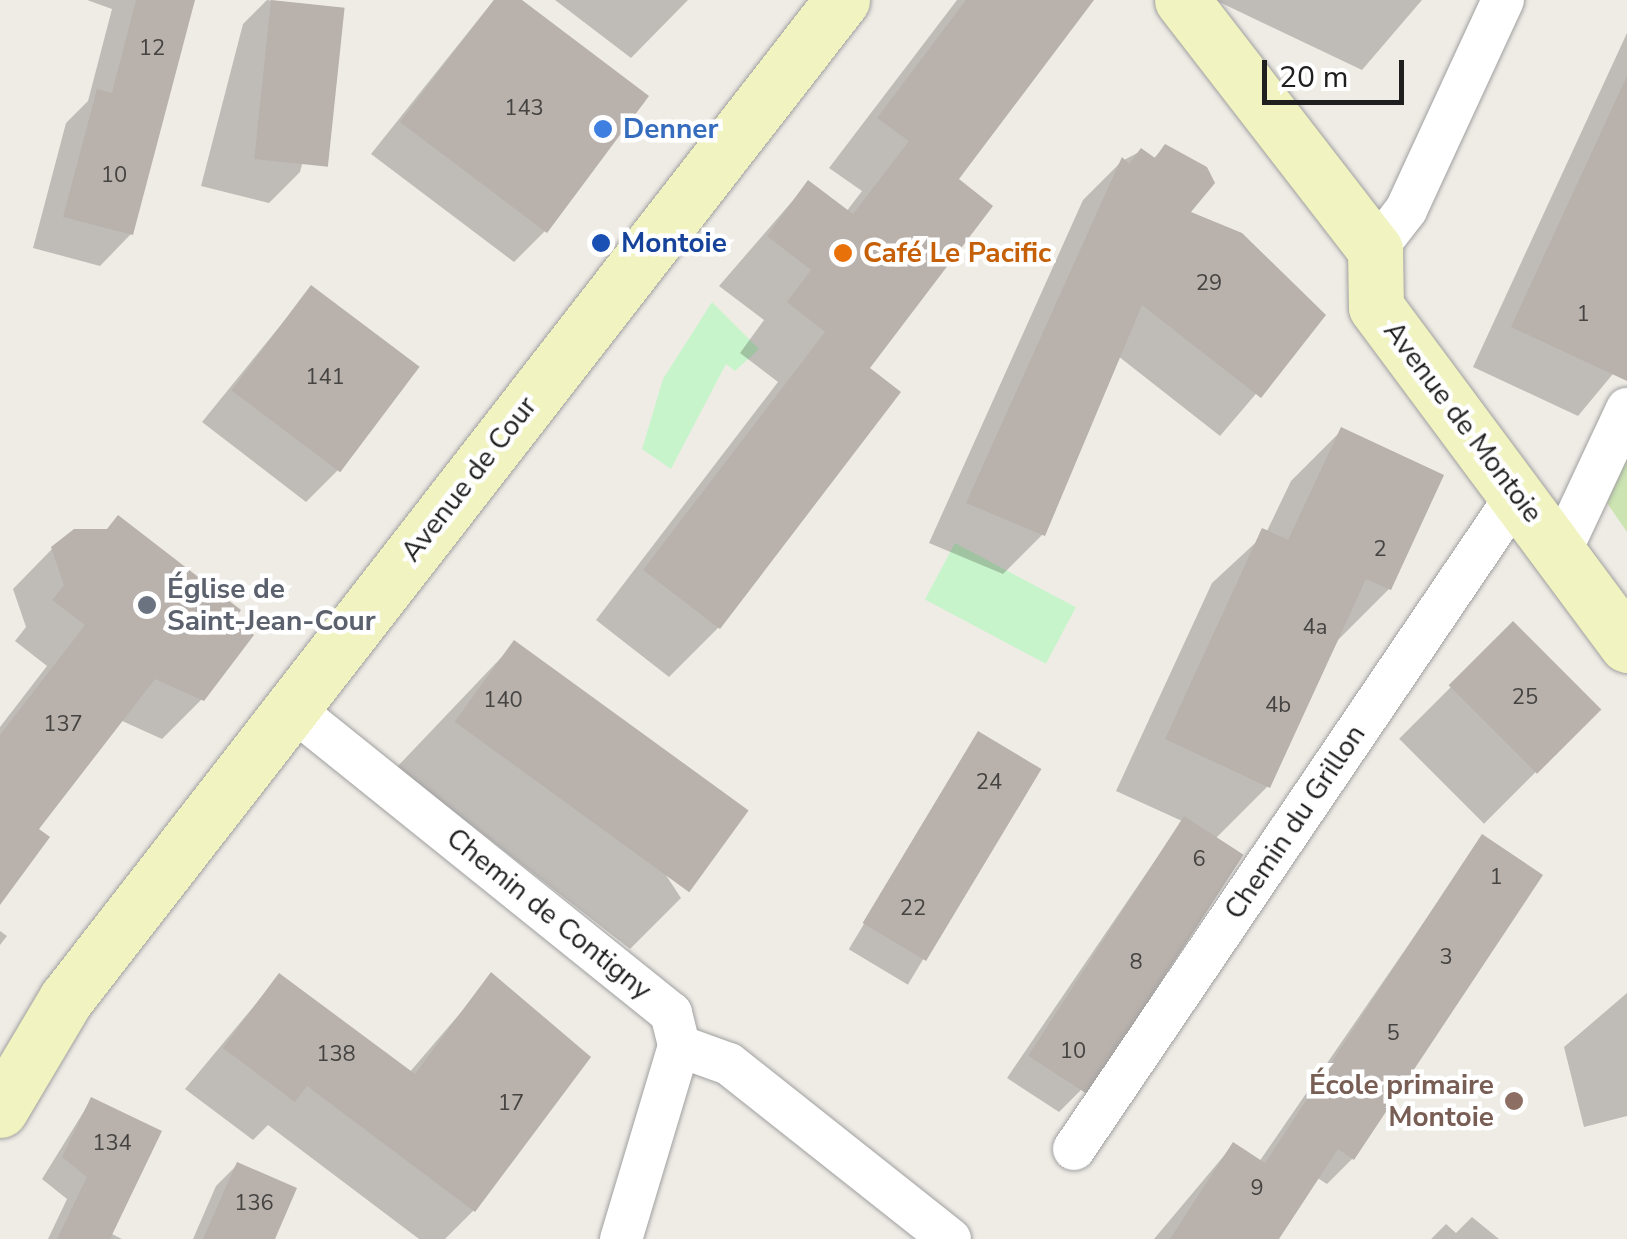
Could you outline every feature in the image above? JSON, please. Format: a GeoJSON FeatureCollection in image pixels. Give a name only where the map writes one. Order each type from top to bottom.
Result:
{"type":"FeatureCollection","features":[{"type":"Feature","properties":{"kind":"street","name":"Avenue de Cour"},"geometry":{"type":"LineString","coordinates":[[0,1110],[66,1000],[842,0]]}},
{"type":"Feature","properties":{"kind":"street"},"geometry":{"type":"LineString","coordinates":[[1182,0],[1375,250],[1406,210],[1503,0]]}},
{"type":"Feature","properties":{"kind":"street","name":"Avenue de Montoie"},"geometry":{"type":"LineString","coordinates":[[1375,250],[1376,307],[1561,550],[1627,645]]}},
{"type":"Feature","properties":{"kind":"street"},"geometry":{"type":"LineString","coordinates":[[1561,550],[1627,409]]}},
{"type":"Feature","properties":{"kind":"street","name":"Chemin du Grillon"},"geometry":{"type":"LineString","coordinates":[[1074,1150],[1517,495]]}},
{"type":"Feature","properties":{"kind":"street","name":"Chemin de Contigny"},"geometry":{"type":"LineString","coordinates":[[290,708],[642,985],[670,1013],[679,1046]]}},
{"type":"Feature","properties":{"kind":"street"},"geometry":{"type":"LineString","coordinates":[[621,1239],[679,1046],[729,1064],[950,1239]]}},
{"type":"Feature","properties":{"kind":"green space"},"geometry":{"type":"Polygon","coordinates":[[[712,302],[759,349],[735,371],[726,364],[671,469],[642,449],[663,379],[712,302]]]}},
{"type":"Feature","properties":{"kind":"green space"},"geometry":{"type":"Polygon","coordinates":[[[1627,458],[1627,532],[1607,503],[1627,458]]]}},
{"type":"Feature","properties":{"kind":"green space"},"geometry":{"type":"Polygon","coordinates":[[[955,543],[1076,607],[1046,664],[925,600],[955,543]]]}},
{"type":"Feature","properties":{"kind":"building"},"geometry":{"type":"Polygon","coordinates":[[[136,0],[195,0],[133,235],[63,217],[97,89],[112,93],[136,0]]]}},
{"type":"Feature","properties":{"kind":"building"},"geometry":{"type":"Polygon","coordinates":[[[271,0],[345,8],[328,167],[254,159],[271,0]]]}},
{"type":"Feature","properties":{"kind":"building"},"geometry":{"type":"Polygon","coordinates":[[[494,0],[522,0],[649,96],[547,233],[400,122],[494,0]]]}},
{"type":"Feature","properties":{"kind":"building"},"geometry":{"type":"Polygon","coordinates":[[[966,0],[1094,0],[959,179],[993,206],[870,368],[901,392],[720,629],[643,570],[825,332],[787,302],[811,270],[767,236],[808,180],[853,214],[909,141],[877,118],[966,0]]]}},
{"type":"Feature","properties":{"kind":"building"},"geometry":{"type":"Polygon","coordinates":[[[1627,76],[1627,381],[1511,327],[1627,76]]]}},
{"type":"Feature","properties":{"kind":"building"},"geometry":{"type":"Polygon","coordinates":[[[1165,144],[1207,167],[1215,183],[1191,212],[1242,233],[1326,315],[1261,398],[1142,305],[1045,536],[966,503],[1122,157],[1129,164],[1141,148],[1155,158],[1165,144]]]}},
{"type":"Feature","properties":{"kind":"building"},"geometry":{"type":"Polygon","coordinates":[[[311,285],[420,367],[340,472],[232,390],[311,285]]]}},
{"type":"Feature","properties":{"kind":"building"},"geometry":{"type":"Polygon","coordinates":[[[1341,427],[1444,475],[1391,590],[1366,579],[1270,788],[1165,739],[1262,528],[1288,540],[1341,427]]]}},
{"type":"Feature","properties":{"kind":"building"},"geometry":{"type":"Polygon","coordinates":[[[118,515],[241,610],[234,620],[254,635],[204,701],[155,679],[39,829],[50,837],[0,905],[0,735],[85,625],[52,600],[64,585],[51,547],[74,529],[107,529],[118,515]]]}},
{"type":"Feature","properties":{"kind":"building"},"geometry":{"type":"Polygon","coordinates":[[[1513,621],[1601,709],[1537,774],[1449,685],[1513,621]]]}},
{"type":"Feature","properties":{"kind":"building"},"geometry":{"type":"Polygon","coordinates":[[[514,640],[749,810],[689,892],[455,722],[514,640]]]}},
{"type":"Feature","properties":{"kind":"building"},"geometry":{"type":"Polygon","coordinates":[[[978,731],[1041,769],[926,961],[863,923],[978,731]]]}},
{"type":"Feature","properties":{"kind":"building"},"geometry":{"type":"Polygon","coordinates":[[[1184,816],[1244,855],[1088,1095],[1028,1056],[1184,816]]]}},
{"type":"Feature","properties":{"kind":"building"},"geometry":{"type":"Polygon","coordinates":[[[1482,834],[1543,875],[1354,1160],[1338,1149],[1279,1239],[1170,1239],[1233,1142],[1265,1163],[1482,834]]]}},
{"type":"Feature","properties":{"kind":"building"},"geometry":{"type":"Polygon","coordinates":[[[491,972],[591,1057],[475,1212],[307,1086],[295,1102],[223,1048],[279,973],[415,1074],[491,972]]]}},
{"type":"Feature","properties":{"kind":"building"},"geometry":{"type":"Polygon","coordinates":[[[91,1097],[162,1131],[110,1239],[57,1239],[87,1177],[62,1157],[91,1097]]]}},
{"type":"Feature","properties":{"kind":"building"},"geometry":{"type":"Polygon","coordinates":[[[237,1162],[297,1188],[275,1239],[203,1239],[237,1162]]]}},
{"type":"Feature","properties":{"kind":"place","name":"Denner"},"geometry":{"type":"Point","coordinates":[603,129]}},
{"type":"Feature","properties":{"kind":"place","name":"Montoie"},"geometry":{"type":"Point","coordinates":[601,243]}},
{"type":"Feature","properties":{"kind":"place","name":"Café Le Pacific"},"geometry":{"type":"Point","coordinates":[843,253]}},
{"type":"Feature","properties":{"kind":"place","name":"Église de Saint-Jean-Cour"},"geometry":{"type":"Point","coordinates":[147,605]}},
{"type":"Feature","properties":{"kind":"place","name":"École primaire Montoie"},"geometry":{"type":"Point","coordinates":[1514,1101]}}]}
